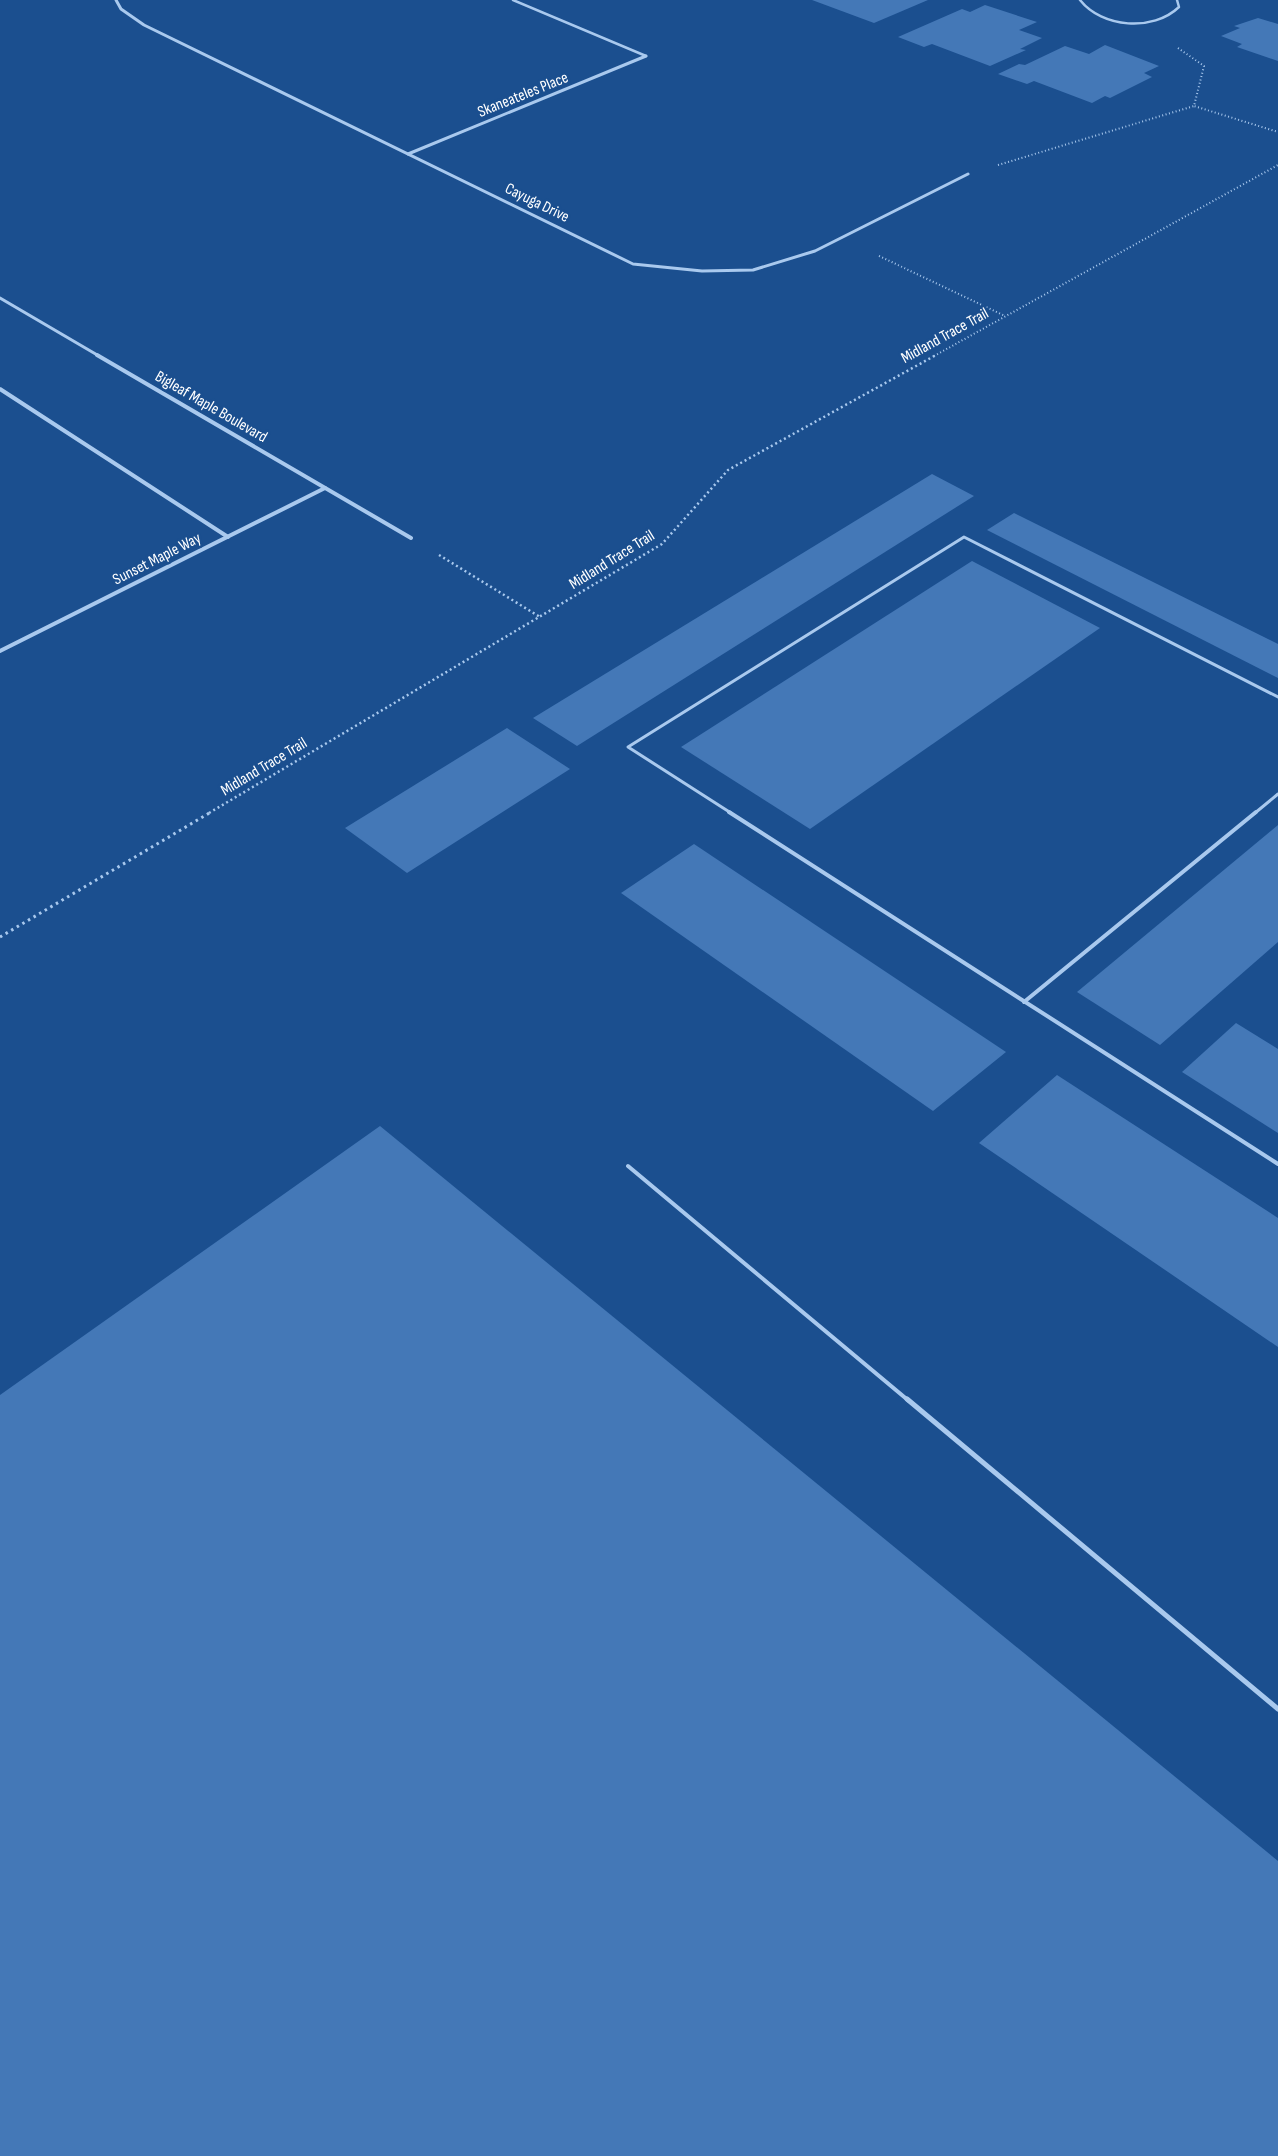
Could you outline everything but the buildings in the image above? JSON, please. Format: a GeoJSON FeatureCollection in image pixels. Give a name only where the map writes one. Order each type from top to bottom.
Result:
{"type":"FeatureCollection","features":[{"type":"Feature","properties":{"kind":"street","name":"Cayuga Drive"},"geometry":{"type":"LineString","coordinates":[[116,0],[121,9],[144,25],[634,264],[702,270],[753,270],[816,251],[968,174]]}},
{"type":"Feature","properties":{"kind":"street","name":"Skaneateles Place"},"geometry":{"type":"LineString","coordinates":[[408,154],[646,56]]}},
{"type":"Feature","properties":{"kind":"street","name":"Bigleaf Maple Boulevard"},"geometry":{"type":"LineString","coordinates":[[0,298],[411,538]]}},
{"type":"Feature","properties":{"kind":"street"},"geometry":{"type":"LineString","coordinates":[[0,389],[228,537]]}},
{"type":"Feature","properties":{"kind":"street","name":"Sunset Maple Way"},"geometry":{"type":"LineString","coordinates":[[0,651],[326,488]]}},
{"type":"Feature","properties":{"kind":"lane"},"geometry":{"type":"LineString","coordinates":[[513,0],[646,56]]}},
{"type":"Feature","properties":{"kind":"lane"},"geometry":{"type":"LineString","coordinates":[[1080,0],[1090,12],[1104,18],[1143,23],[1160,21],[1174,15],[1179,7],[1177,0]]}},
{"type":"Feature","properties":{"kind":"lane"},"geometry":{"type":"LineString","coordinates":[[1278,697],[964,537],[628,747],[1278,1164]]}},
{"type":"Feature","properties":{"kind":"lane"},"geometry":{"type":"LineString","coordinates":[[1024,1002],[1278,794]]}},
{"type":"Feature","properties":{"kind":"lane"},"geometry":{"type":"LineString","coordinates":[[628,1166],[1278,1709]]}},
{"type":"Feature","properties":{"kind":"path"},"geometry":{"type":"LineString","coordinates":[[1143,23],[1204,66],[1194,106]]}},
{"type":"Feature","properties":{"kind":"path"},"geometry":{"type":"LineString","coordinates":[[968,174],[1194,106],[1278,132]]}},
{"type":"Feature","properties":{"kind":"path","name":"Midland Trace Trail"},"geometry":{"type":"LineString","coordinates":[[0,937],[662,544],[728,470],[1278,165]]}},
{"type":"Feature","properties":{"kind":"path"},"geometry":{"type":"LineString","coordinates":[[841,238],[1005,316]]}},
{"type":"Feature","properties":{"kind":"path"},"geometry":{"type":"LineString","coordinates":[[411,538],[540,616]]}}]}
